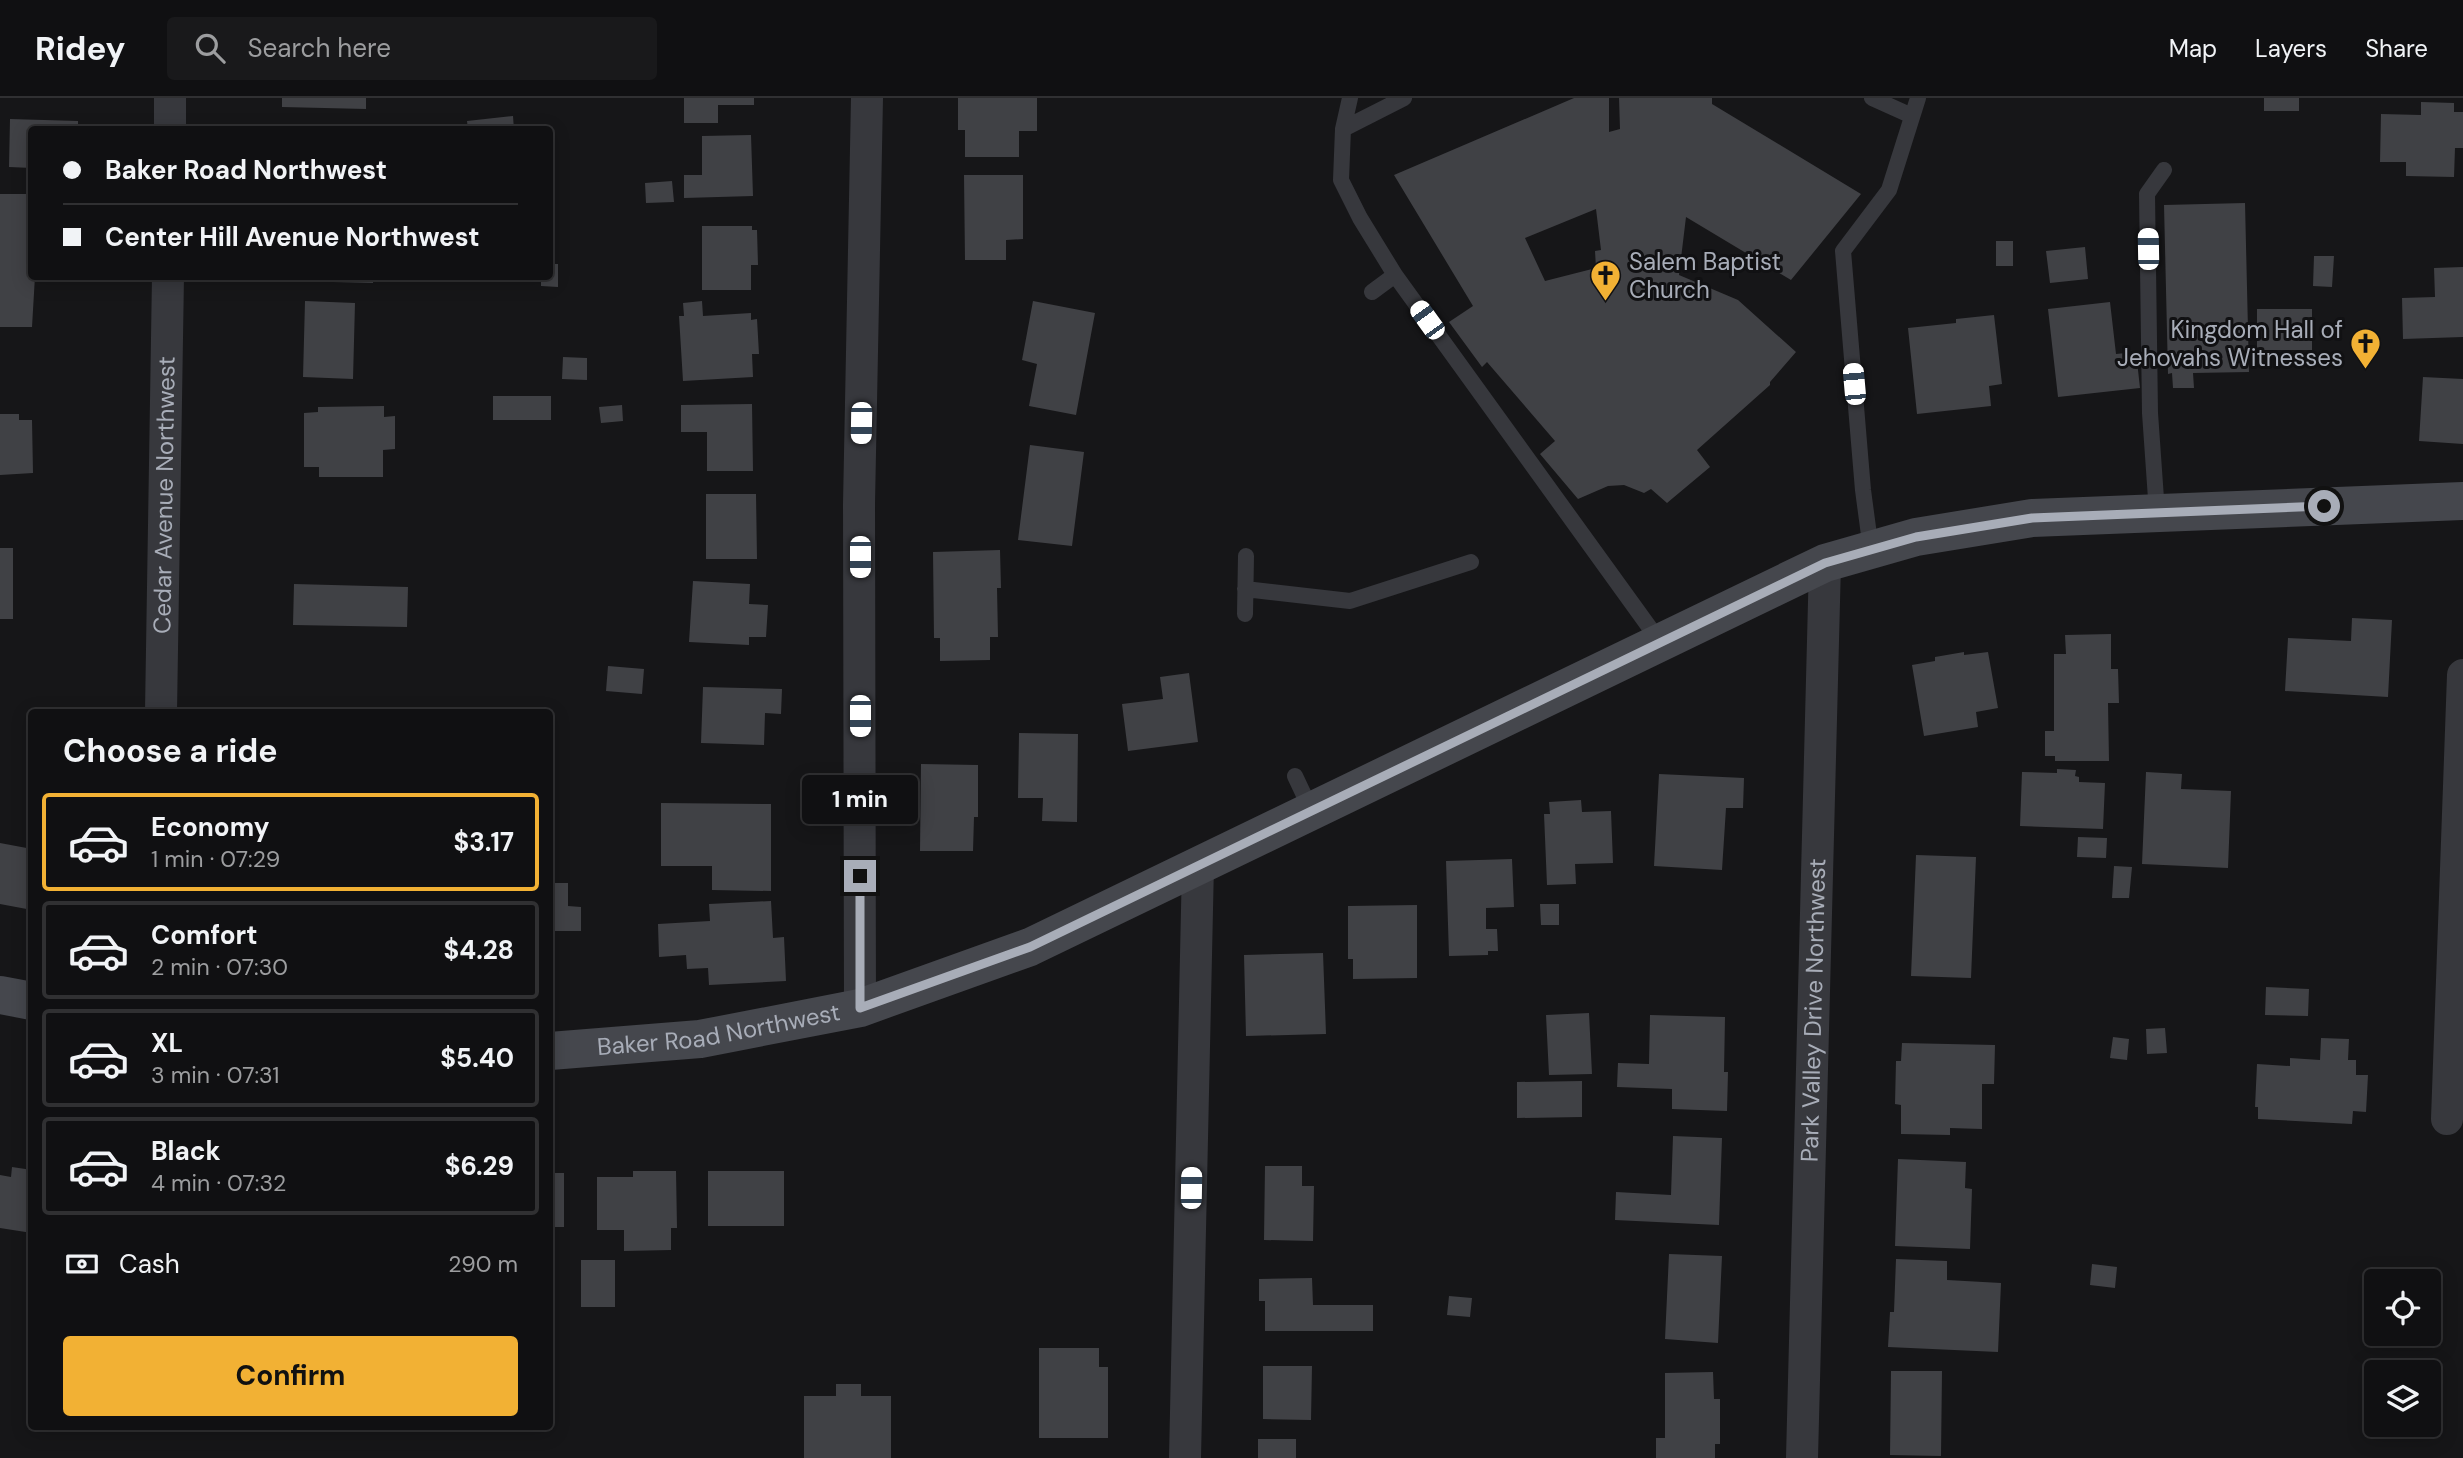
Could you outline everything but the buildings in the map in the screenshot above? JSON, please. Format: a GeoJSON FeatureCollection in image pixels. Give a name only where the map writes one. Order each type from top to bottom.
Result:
{"type":"FeatureCollection","features":[{"type":"Feature","properties":{"kind":"street"},"geometry":{"type":"LineString","coordinates":[[170,98],[170,126]]}},
{"type":"Feature","properties":{"kind":"street"},"geometry":{"type":"LineString","coordinates":[[860,1008],[859,504],[867,98]]}},
{"type":"Feature","properties":{"kind":"street","name":"Cedar Avenue Northwest"},"geometry":{"type":"LineString","coordinates":[[161,709],[167,280]]}},
{"type":"Feature","properties":{"kind":"street","name":"Baker Road Northwest"},"geometry":{"type":"LineString","coordinates":[[553,1051],[700,1039],[860,1008],[1030,947],[1825,563],[1916,537],[2032,518],[2463,501]]}},
{"type":"Feature","properties":{"kind":"street","name":"Park Valley Drive Northwest"},"geometry":{"type":"LineString","coordinates":[[1802,1458],[1825,563]]}},
{"type":"Feature","properties":{"kind":"street"},"geometry":{"type":"LineString","coordinates":[[2447,1119],[2457,993],[2463,675]]}},
{"type":"Feature","properties":{"kind":"street"},"geometry":{"type":"LineString","coordinates":[[1185,1458],[1198,864]]}},
{"type":"Feature","properties":{"kind":"street"},"geometry":{"type":"LineString","coordinates":[[0,995],[28,1000]]}},
{"type":"Feature","properties":{"kind":"lane"},"geometry":{"type":"LineString","coordinates":[[1350,98],[1343,129],[1341,180],[1360,218],[1395,275],[1660,642]]}},
{"type":"Feature","properties":{"kind":"lane"},"geometry":{"type":"LineString","coordinates":[[1343,129],[1404,98]]}},
{"type":"Feature","properties":{"kind":"lane"},"geometry":{"type":"LineString","coordinates":[[1872,98],[1912,116]]}},
{"type":"Feature","properties":{"kind":"lane"},"geometry":{"type":"LineString","coordinates":[[1871,550],[1863,490],[1843,251],[1889,190],[1918,98]]}},
{"type":"Feature","properties":{"kind":"lane"},"geometry":{"type":"LineString","coordinates":[[2157,513],[2150,413],[2147,194],[2164,170]]}},
{"type":"Feature","properties":{"kind":"lane"},"geometry":{"type":"LineString","coordinates":[[1372,292],[1395,275]]}},
{"type":"Feature","properties":{"kind":"lane"},"geometry":{"type":"LineString","coordinates":[[1245,614],[1246,556]]}},
{"type":"Feature","properties":{"kind":"lane"},"geometry":{"type":"LineString","coordinates":[[1245,589],[1350,601],[1471,562]]}},
{"type":"Feature","properties":{"kind":"lane"},"geometry":{"type":"LineString","coordinates":[[1295,776],[1311,810]]}},
{"type":"Feature","properties":{"kind":"place","name":"Salem Baptist Church"},"geometry":{"type":"Point","coordinates":[1606,303]}},
{"type":"Feature","properties":{"kind":"place","name":"Kingdom Hall of Jehovahs Witnesses"},"geometry":{"type":"Point","coordinates":[2366,371]}},
{"type":"Feature","properties":{"kind":"route"},"geometry":{"type":"LineString","coordinates":[[860,876],[860,1008],[1030,947],[1825,563],[1916,537],[2032,518],[2324,506]]}}]}
